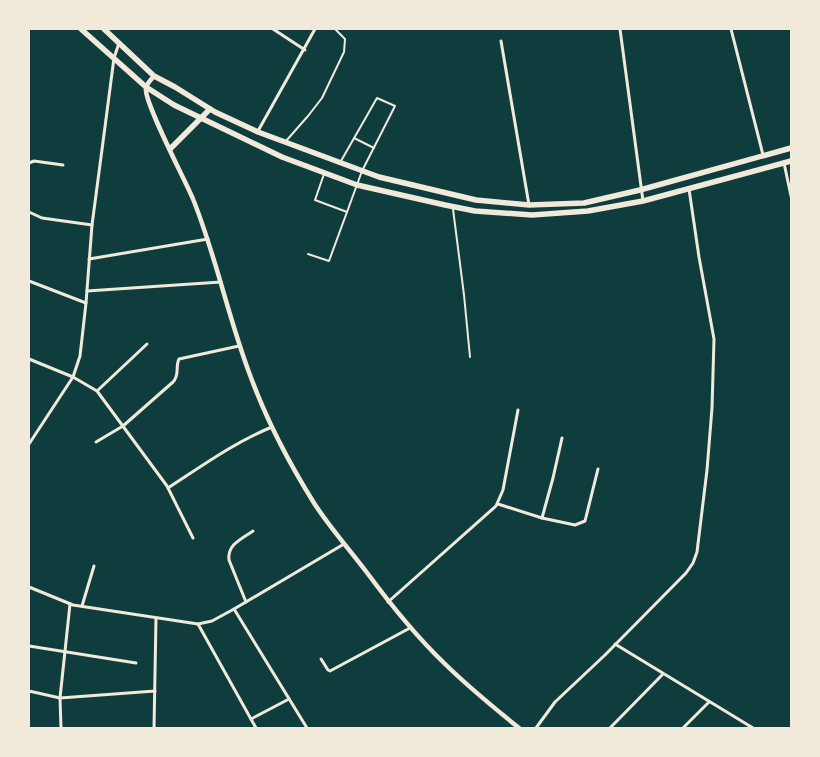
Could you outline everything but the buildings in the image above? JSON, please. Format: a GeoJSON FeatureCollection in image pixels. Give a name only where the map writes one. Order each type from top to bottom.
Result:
{"type":"FeatureCollection","features":[{"type":"Feature","properties":{"kind":"main road"},"geometry":{"type":"LineString","coordinates":[[81,29],[146,87],[174,105],[282,157],[357,185],[453,207],[475,211],[532,215],[588,211],[643,201],[791,160]]}},
{"type":"Feature","properties":{"kind":"main road"},"geometry":{"type":"LineString","coordinates":[[104,29],[154,76],[210,110],[285,143],[379,177],[476,200],[529,206],[584,203],[640,190],[791,148]]}},
{"type":"Feature","properties":{"kind":"main road"},"geometry":{"type":"LineString","coordinates":[[170,149],[210,110]]}},
{"type":"Feature","properties":{"kind":"street"},"geometry":{"type":"LineString","coordinates":[[273,29],[305,50]]}},
{"type":"Feature","properties":{"kind":"street"},"geometry":{"type":"LineString","coordinates":[[258,132],[316,29]]}},
{"type":"Feature","properties":{"kind":"street"},"geometry":{"type":"LineString","coordinates":[[620,29],[640,190],[643,201]]}},
{"type":"Feature","properties":{"kind":"street"},"geometry":{"type":"LineString","coordinates":[[731,29],[764,156]]}},
{"type":"Feature","properties":{"kind":"street"},"geometry":{"type":"LineString","coordinates":[[501,41],[529,206]]}},
{"type":"Feature","properties":{"kind":"street"},"geometry":{"type":"LineString","coordinates":[[29,444],[73,377],[82,348],[92,225],[114,58],[120,43]]}},
{"type":"Feature","properties":{"kind":"street"},"geometry":{"type":"LineString","coordinates":[[154,76],[146,87],[146,94],[190,192],[208,239],[239,346],[272,428],[314,503],[388,602],[442,662],[519,728]]}},
{"type":"Feature","properties":{"kind":"street"},"geometry":{"type":"LineString","coordinates":[[29,163],[34,161],[63,166]]}},
{"type":"Feature","properties":{"kind":"street"},"geometry":{"type":"LineString","coordinates":[[784,162],[791,196]]}},
{"type":"Feature","properties":{"kind":"street"},"geometry":{"type":"LineString","coordinates":[[536,728],[556,702],[686,573],[693,563],[700,535],[712,408],[714,339],[689,189]]}},
{"type":"Feature","properties":{"kind":"street"},"geometry":{"type":"LineString","coordinates":[[29,212],[42,218],[92,225]]}},
{"type":"Feature","properties":{"kind":"street"},"geometry":{"type":"LineString","coordinates":[[89,259],[208,239]]}},
{"type":"Feature","properties":{"kind":"street"},"geometry":{"type":"LineString","coordinates":[[29,281],[86,303]]}},
{"type":"Feature","properties":{"kind":"street"},"geometry":{"type":"LineString","coordinates":[[87,291],[221,282]]}},
{"type":"Feature","properties":{"kind":"street"},"geometry":{"type":"LineString","coordinates":[[96,391],[148,344]]}},
{"type":"Feature","properties":{"kind":"street"},"geometry":{"type":"LineString","coordinates":[[96,442],[123,426],[176,379],[179,359],[239,346]]}},
{"type":"Feature","properties":{"kind":"street"},"geometry":{"type":"LineString","coordinates":[[29,359],[73,377],[96,391],[168,488],[193,538]]}},
{"type":"Feature","properties":{"kind":"street"},"geometry":{"type":"LineString","coordinates":[[388,602],[498,504],[503,490],[518,410]]}},
{"type":"Feature","properties":{"kind":"street"},"geometry":{"type":"LineString","coordinates":[[168,488],[200,465],[255,434],[272,428]]}},
{"type":"Feature","properties":{"kind":"street"},"geometry":{"type":"LineString","coordinates":[[542,518],[562,438]]}},
{"type":"Feature","properties":{"kind":"street"},"geometry":{"type":"LineString","coordinates":[[498,504],[542,518],[575,525],[585,521],[598,469]]}},
{"type":"Feature","properties":{"kind":"street"},"geometry":{"type":"LineString","coordinates":[[246,602],[228,553],[231,546],[253,531]]}},
{"type":"Feature","properties":{"kind":"street"},"geometry":{"type":"LineString","coordinates":[[29,586],[70,604],[198,624],[212,621],[345,544]]}},
{"type":"Feature","properties":{"kind":"street"},"geometry":{"type":"LineString","coordinates":[[82,606],[94,566]]}},
{"type":"Feature","properties":{"kind":"street"},"geometry":{"type":"LineString","coordinates":[[61,728],[60,698],[70,604]]}},
{"type":"Feature","properties":{"kind":"street"},"geometry":{"type":"LineString","coordinates":[[234,609],[307,728]]}},
{"type":"Feature","properties":{"kind":"street"},"geometry":{"type":"LineString","coordinates":[[154,728],[156,618]]}},
{"type":"Feature","properties":{"kind":"street"},"geometry":{"type":"LineString","coordinates":[[198,624],[256,728]]}},
{"type":"Feature","properties":{"kind":"street"},"geometry":{"type":"LineString","coordinates":[[321,659],[330,671],[410,628]]}},
{"type":"Feature","properties":{"kind":"street"},"geometry":{"type":"LineString","coordinates":[[615,644],[753,728]]}},
{"type":"Feature","properties":{"kind":"street"},"geometry":{"type":"LineString","coordinates":[[29,646],[136,663]]}},
{"type":"Feature","properties":{"kind":"street"},"geometry":{"type":"LineString","coordinates":[[610,728],[662,674]]}},
{"type":"Feature","properties":{"kind":"street"},"geometry":{"type":"LineString","coordinates":[[29,691],[60,698],[155,691]]}},
{"type":"Feature","properties":{"kind":"street"},"geometry":{"type":"LineString","coordinates":[[251,719],[289,699]]}},
{"type":"Feature","properties":{"kind":"street"},"geometry":{"type":"LineString","coordinates":[[683,728],[709,702]]}},
{"type":"Feature","properties":{"kind":"lane"},"geometry":{"type":"LineString","coordinates":[[285,143],[322,98],[344,52],[345,39],[335,29]]}},
{"type":"Feature","properties":{"kind":"lane"},"geometry":{"type":"LineString","coordinates":[[308,254],[329,260],[362,171],[395,106],[377,98],[339,163]]}},
{"type":"Feature","properties":{"kind":"lane"},"geometry":{"type":"LineString","coordinates":[[354,138],[374,148]]}},
{"type":"Feature","properties":{"kind":"lane"},"geometry":{"type":"LineString","coordinates":[[325,172],[315,200],[347,212]]}},
{"type":"Feature","properties":{"kind":"lane"},"geometry":{"type":"LineString","coordinates":[[453,207],[470,357]]}}]}
